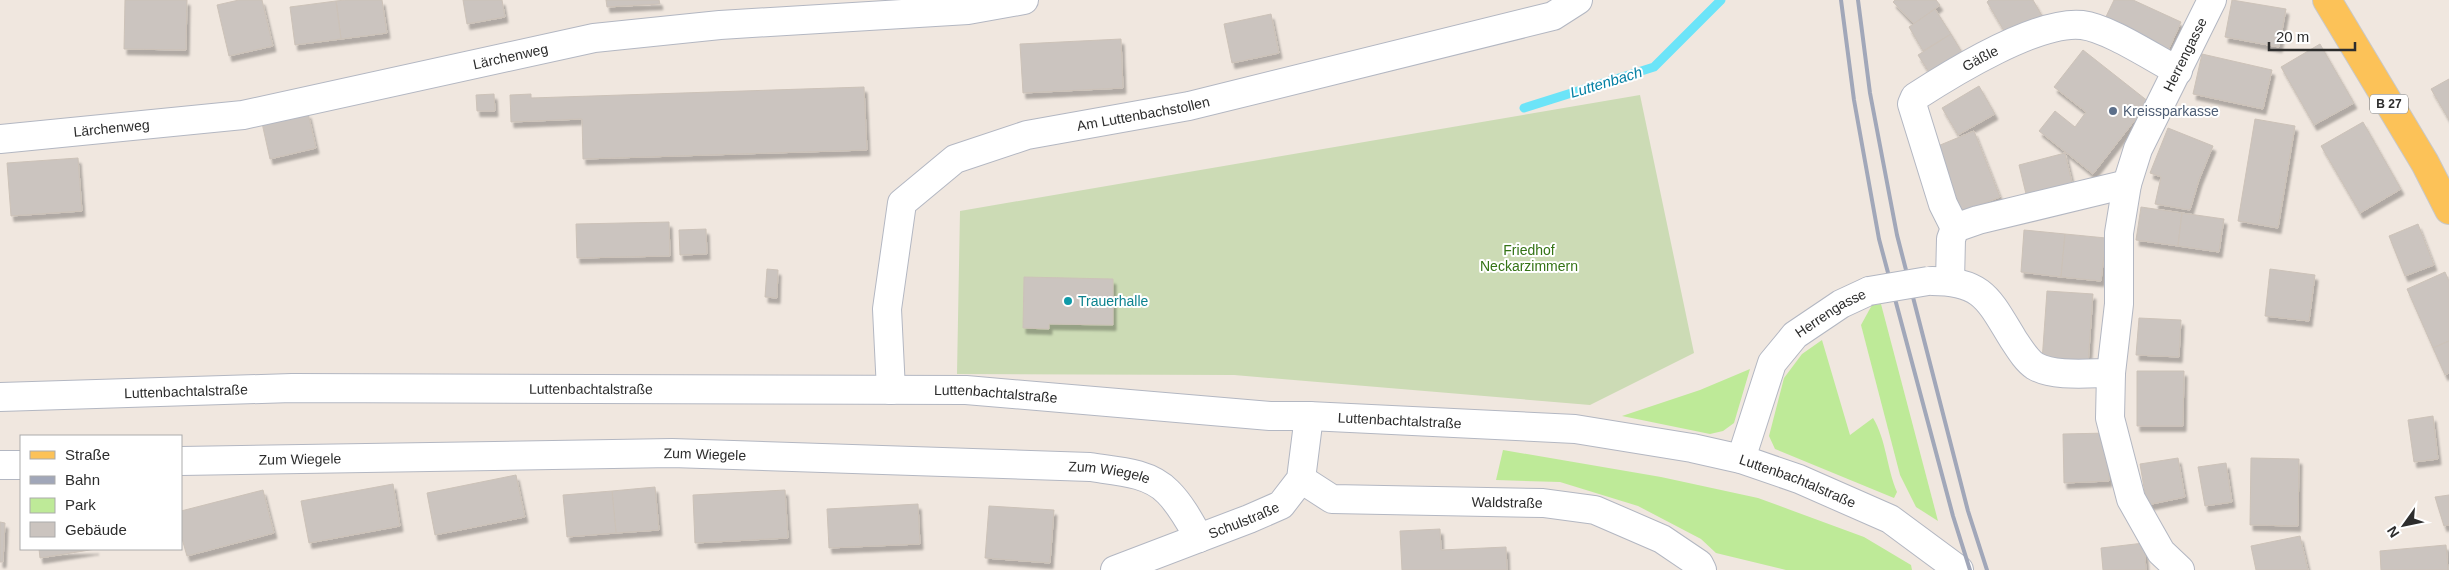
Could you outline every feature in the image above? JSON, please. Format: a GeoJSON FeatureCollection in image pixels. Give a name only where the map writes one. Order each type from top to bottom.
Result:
{"type":"FeatureCollection","features":[{"type":"Feature","properties":{"kind":"main road","name":"B 27"},"geometry":{"type":"LineString","coordinates":[[2327,0],[2425,163],[2449,210]]}},
{"type":"Feature","properties":{"kind":"street","name":"Lärchenweg"},"geometry":{"type":"LineString","coordinates":[[0,139],[243,115],[594,38],[720,25],[968,10],[1024,0]]}},
{"type":"Feature","properties":{"kind":"street","name":"Am Luttenbachstollen"},"geometry":{"type":"LineString","coordinates":[[891,390],[887,308],[902,203],[955,159],[1027,135],[1189,106],[1553,16],[1578,0]]}},
{"type":"Feature","properties":{"kind":"street","name":"Herrengasse"},"geometry":{"type":"LineString","coordinates":[[2180,570],[2161,552],[2131,499],[2110,418],[2111,373],[2118,304],[2119,233],[2127,184],[2138,149],[2178,72],[2212,0]]}},
{"type":"Feature","properties":{"kind":"street","name":"Gäßle"},"geometry":{"type":"LineString","coordinates":[[1955,228],[1943,204],[1912,104],[1915,97],[1977,59],[2051,26],[2082,25],[2103,32],[2178,72]]}},
{"type":"Feature","properties":{"kind":"street"},"geometry":{"type":"LineString","coordinates":[[1939,281],[1955,228],[1978,220],[2127,184]]}},
{"type":"Feature","properties":{"kind":"street","name":"Herrengasse"},"geometry":{"type":"LineString","coordinates":[[1741,460],[1772,363],[1795,335],[1841,304],[1868,291],[1939,281],[1967,285],[1987,297],[2018,348],[2034,366],[2047,372],[2111,373]]}},
{"type":"Feature","properties":{"kind":"street","name":"Luttenbachtalstraße"},"geometry":{"type":"LineString","coordinates":[[0,397],[292,388],[966,390],[1270,416],[1309,416],[1575,430],[1692,448],[1741,460],[1799,479],[1890,519],[1946,564]]}},
{"type":"Feature","properties":{"kind":"street"},"geometry":{"type":"LineString","coordinates":[[1301,479],[1309,416]]}},
{"type":"Feature","properties":{"kind":"street","name":"Zum Wiegele"},"geometry":{"type":"LineString","coordinates":[[182,461],[672,453],[1090,467],[1143,476],[1168,491],[1199,538]]}},
{"type":"Feature","properties":{"kind":"street"},"geometry":{"type":"LineString","coordinates":[[0,465],[20,465]]}},
{"type":"Feature","properties":{"kind":"street","name":"Schulstraße"},"geometry":{"type":"LineString","coordinates":[[1115,570],[1281,505],[1301,479]]}},
{"type":"Feature","properties":{"kind":"street","name":"Waldstraße"},"geometry":{"type":"LineString","coordinates":[[1301,479],[1332,499],[1543,503],[1596,510],[1662,539],[1699,564],[1702,570]]}},
{"type":"Feature","properties":{"kind":"green space","name":"Friedhof Neckarzimmern"},"geometry":{"type":"Polygon","coordinates":[[[1640,95],[1694,353],[1590,405],[1234,375],[957,374],[960,211],[1640,95]]]}},
{"type":"Feature","properties":{"kind":"green space"},"geometry":{"type":"Polygon","coordinates":[[[1881,304],[1938,521],[1916,507],[1900,475],[1861,325],[1872,305],[1881,304]]]}},
{"type":"Feature","properties":{"kind":"green space"},"geometry":{"type":"Polygon","coordinates":[[[1822,340],[1850,435],[1873,418],[1877,426],[1897,492],[1894,498],[1775,449],[1769,436],[1784,378],[1802,354],[1822,340]]]}},
{"type":"Feature","properties":{"kind":"green space"},"geometry":{"type":"Polygon","coordinates":[[[1750,369],[1734,423],[1723,431],[1710,434],[1622,416],[1700,390],[1750,369]]]}},
{"type":"Feature","properties":{"kind":"green space"},"geometry":{"type":"Polygon","coordinates":[[[1503,450],[1661,477],[1758,498],[1864,537],[1911,565],[1912,570],[1786,570],[1716,553],[1701,539],[1638,506],[1560,482],[1496,480],[1503,450]]]}},
{"type":"Feature","properties":{"kind":"building"},"geometry":{"type":"Polygon","coordinates":[[[125,0],[187,0],[186,50],[124,49],[125,0]]]}},
{"type":"Feature","properties":{"kind":"building"},"geometry":{"type":"Polygon","coordinates":[[[239,0],[262,0],[273,46],[229,56],[217,5],[239,0]]]}},
{"type":"Feature","properties":{"kind":"building"},"geometry":{"type":"Polygon","coordinates":[[[382,0],[387,33],[341,39],[336,1],[382,0]]]}},
{"type":"Feature","properties":{"kind":"building"},"geometry":{"type":"Polygon","coordinates":[[[463,0],[502,0],[505,17],[467,24],[463,0]]]}},
{"type":"Feature","properties":{"kind":"building"},"geometry":{"type":"Polygon","coordinates":[[[606,0],[659,0],[660,4],[607,7],[606,0]]]}},
{"type":"Feature","properties":{"kind":"building"},"geometry":{"type":"Polygon","coordinates":[[[1895,0],[1936,0],[1940,5],[1914,24],[1893,2],[1895,0]]]}},
{"type":"Feature","properties":{"kind":"building"},"geometry":{"type":"Polygon","coordinates":[[[1989,0],[2033,0],[2045,21],[2010,41],[1987,2],[1989,0]]]}},
{"type":"Feature","properties":{"kind":"building"},"geometry":{"type":"Polygon","coordinates":[[[2114,0],[2133,0],[2181,22],[2166,55],[2102,25],[2114,0]]]}},
{"type":"Feature","properties":{"kind":"building"},"geometry":{"type":"Polygon","coordinates":[[[2232,0],[2286,9],[2279,47],[2225,37],[2232,0]]]}},
{"type":"Feature","properties":{"kind":"building"},"geometry":{"type":"Polygon","coordinates":[[[336,1],[341,39],[295,45],[290,7],[336,1]]]}},
{"type":"Feature","properties":{"kind":"building"},"geometry":{"type":"Polygon","coordinates":[[[1935,9],[1951,34],[1923,51],[1909,27],[1935,9]]]}},
{"type":"Feature","properties":{"kind":"building"},"geometry":{"type":"Polygon","coordinates":[[[1271,14],[1279,53],[1232,63],[1224,24],[1271,14]]]}},
{"type":"Feature","properties":{"kind":"building"},"geometry":{"type":"Polygon","coordinates":[[[1951,34],[1963,54],[1930,74],[1918,55],[1951,34]]]}},
{"type":"Feature","properties":{"kind":"building"},"geometry":{"type":"Polygon","coordinates":[[[1121,39],[1123,88],[1023,93],[1020,44],[1121,39]]]}},
{"type":"Feature","properties":{"kind":"building"},"geometry":{"type":"Polygon","coordinates":[[[2320,44],[2354,103],[2314,125],[2281,67],[2320,44]]]}},
{"type":"Feature","properties":{"kind":"building","name":"Kreissparkasse"},"geometry":{"type":"Polygon","coordinates":[[[2083,50],[2149,102],[2093,174],[2039,131],[2055,111],[2075,127],[2086,112],[2054,87],[2083,50]]]}},
{"type":"Feature","properties":{"kind":"building"},"geometry":{"type":"Polygon","coordinates":[[[2202,54],[2272,70],[2263,109],[2193,94],[2202,54]]]}},
{"type":"Feature","properties":{"kind":"building"},"geometry":{"type":"Polygon","coordinates":[[[2449,79],[2449,120],[2431,89],[2449,79]]]}},
{"type":"Feature","properties":{"kind":"building"},"geometry":{"type":"Polygon","coordinates":[[[1979,86],[1995,114],[1958,135],[1942,108],[1979,86]]]}},
{"type":"Feature","properties":{"kind":"building"},"geometry":{"type":"Polygon","coordinates":[[[864,87],[867,150],[583,159],[582,119],[511,122],[510,95],[531,94],[531,98],[864,87]]]}},
{"type":"Feature","properties":{"kind":"building"},"geometry":{"type":"Polygon","coordinates":[[[494,94],[495,111],[477,111],[476,95],[494,94]]]}},
{"type":"Feature","properties":{"kind":"building"},"geometry":{"type":"Polygon","coordinates":[[[308,113],[316,148],[270,159],[262,123],[308,113]]]}},
{"type":"Feature","properties":{"kind":"building"},"geometry":{"type":"Polygon","coordinates":[[[2255,119],[2295,126],[2278,228],[2238,221],[2255,119]]]}},
{"type":"Feature","properties":{"kind":"building"},"geometry":{"type":"Polygon","coordinates":[[[2363,122],[2401,189],[2360,213],[2321,146],[2363,122]]]}},
{"type":"Feature","properties":{"kind":"building"},"geometry":{"type":"Polygon","coordinates":[[[2168,128],[2213,146],[2199,180],[2190,210],[2155,204],[2161,177],[2150,173],[2168,128]]]}},
{"type":"Feature","properties":{"kind":"building"},"geometry":{"type":"Polygon","coordinates":[[[1974,131],[2000,197],[1959,213],[1933,148],[1974,131]]]}},
{"type":"Feature","properties":{"kind":"building"},"geometry":{"type":"Polygon","coordinates":[[[2065,153],[2074,191],[2028,202],[2019,165],[2065,153]]]}},
{"type":"Feature","properties":{"kind":"building"},"geometry":{"type":"Polygon","coordinates":[[[78,158],[82,211],[11,216],[7,163],[78,158]]]}},
{"type":"Feature","properties":{"kind":"building"},"geometry":{"type":"Polygon","coordinates":[[[2141,207],[2182,213],[2178,246],[2136,240],[2141,207]]]}},
{"type":"Feature","properties":{"kind":"building"},"geometry":{"type":"Polygon","coordinates":[[[2182,213],[2224,219],[2219,252],[2178,246],[2182,213]]]}},
{"type":"Feature","properties":{"kind":"building"},"geometry":{"type":"Polygon","coordinates":[[[669,222],[670,256],[577,258],[576,224],[669,222]]]}},
{"type":"Feature","properties":{"kind":"building"},"geometry":{"type":"Polygon","coordinates":[[[2418,224],[2434,265],[2405,276],[2389,236],[2418,224]]]}},
{"type":"Feature","properties":{"kind":"building"},"geometry":{"type":"Polygon","coordinates":[[[706,229],[707,254],[680,255],[679,230],[706,229]]]}},
{"type":"Feature","properties":{"kind":"building"},"geometry":{"type":"Polygon","coordinates":[[[2024,230],[2065,234],[2061,277],[2021,272],[2024,230]]]}},
{"type":"Feature","properties":{"kind":"building"},"geometry":{"type":"Polygon","coordinates":[[[2065,234],[2106,238],[2101,281],[2061,277],[2065,234]]]}},
{"type":"Feature","properties":{"kind":"building"},"geometry":{"type":"Polygon","coordinates":[[[767,269],[778,270],[777,298],[765,297],[767,269]]]}},
{"type":"Feature","properties":{"kind":"building"},"geometry":{"type":"Polygon","coordinates":[[[2270,269],[2315,275],[2309,321],[2265,316],[2270,269]]]}},
{"type":"Feature","properties":{"kind":"building"},"geometry":{"type":"Polygon","coordinates":[[[2445,272],[2449,281],[2449,341],[2433,348],[2407,289],[2445,272]]]}},
{"type":"Feature","properties":{"kind":"building","name":"Trauerhalle"},"geometry":{"type":"Polygon","coordinates":[[[1024,277],[1113,279],[1113,325],[1049,324],[1049,329],[1023,328],[1024,277]]]}},
{"type":"Feature","properties":{"kind":"building"},"geometry":{"type":"Polygon","coordinates":[[[2047,291],[2093,294],[2088,365],[2042,361],[2047,291]]]}},
{"type":"Feature","properties":{"kind":"building"},"geometry":{"type":"Polygon","coordinates":[[[2139,318],[2181,320],[2179,357],[2136,355],[2139,318]]]}},
{"type":"Feature","properties":{"kind":"building"},"geometry":{"type":"Polygon","coordinates":[[[2449,341],[2449,373],[2445,375],[2433,348],[2449,341]]]}},
{"type":"Feature","properties":{"kind":"building"},"geometry":{"type":"Polygon","coordinates":[[[2137,371],[2184,371],[2183,426],[2137,426],[2137,371]]]}},
{"type":"Feature","properties":{"kind":"building"},"geometry":{"type":"Polygon","coordinates":[[[2433,416],[2438,459],[2414,462],[2408,420],[2433,416]]]}},
{"type":"Feature","properties":{"kind":"building"},"geometry":{"type":"Polygon","coordinates":[[[2107,433],[2109,481],[2064,483],[2063,434],[2107,433]]]}},
{"type":"Feature","properties":{"kind":"building"},"geometry":{"type":"Polygon","coordinates":[[[2178,458],[2185,497],[2147,505],[2140,464],[2178,458]]]}},
{"type":"Feature","properties":{"kind":"building"},"geometry":{"type":"Polygon","coordinates":[[[2251,458],[2299,459],[2298,526],[2250,525],[2251,458]]]}},
{"type":"Feature","properties":{"kind":"building"},"geometry":{"type":"Polygon","coordinates":[[[2226,463],[2232,502],[2205,506],[2198,467],[2226,463]]]}},
{"type":"Feature","properties":{"kind":"building"},"geometry":{"type":"Polygon","coordinates":[[[516,475],[525,517],[435,535],[427,493],[516,475]]]}},
{"type":"Feature","properties":{"kind":"building"},"geometry":{"type":"Polygon","coordinates":[[[393,484],[400,526],[309,543],[301,501],[393,484]]]}},
{"type":"Feature","properties":{"kind":"building"},"geometry":{"type":"Polygon","coordinates":[[[655,487],[659,530],[616,533],[612,491],[655,487]]]}},
{"type":"Feature","properties":{"kind":"building"},"geometry":{"type":"Polygon","coordinates":[[[263,490],[274,533],[187,556],[182,538],[182,511],[263,490]]]}},
{"type":"Feature","properties":{"kind":"building"},"geometry":{"type":"Polygon","coordinates":[[[785,490],[788,538],[695,543],[693,495],[785,490]]]}},
{"type":"Feature","properties":{"kind":"building"},"geometry":{"type":"Polygon","coordinates":[[[612,491],[616,533],[567,537],[563,495],[612,491]]]}},
{"type":"Feature","properties":{"kind":"building"},"geometry":{"type":"Polygon","coordinates":[[[2449,495],[2449,525],[2444,526],[2435,497],[2449,495]]]}},
{"type":"Feature","properties":{"kind":"building"},"geometry":{"type":"Polygon","coordinates":[[[918,504],[920,544],[829,548],[827,509],[918,504]]]}},
{"type":"Feature","properties":{"kind":"building"},"geometry":{"type":"Polygon","coordinates":[[[989,506],[1054,510],[1050,563],[985,558],[989,506]]]}},
{"type":"Feature","properties":{"kind":"building"},"geometry":{"type":"Polygon","coordinates":[[[0,522],[5,523],[3,562],[0,562],[0,522]]]}},
{"type":"Feature","properties":{"kind":"building"},"geometry":{"type":"Polygon","coordinates":[[[1440,529],[1441,550],[1506,547],[1507,570],[1402,570],[1400,531],[1440,529]]]}},
{"type":"Feature","properties":{"kind":"building"},"geometry":{"type":"Polygon","coordinates":[[[2300,536],[2308,570],[2256,570],[2251,546],[2300,536]]]}},
{"type":"Feature","properties":{"kind":"building"},"geometry":{"type":"Polygon","coordinates":[[[2144,543],[2146,570],[2103,570],[2101,548],[2144,543]]]}},
{"type":"Feature","properties":{"kind":"building"},"geometry":{"type":"Polygon","coordinates":[[[2446,545],[2448,570],[2381,570],[2380,551],[2446,545]]]}},
{"type":"Feature","properties":{"kind":"building"},"geometry":{"type":"Polygon","coordinates":[[[39,550],[90,550],[40,558],[39,550]]]}},
{"type":"Feature","properties":{"kind":"waterway","name":"Luttenbach"},"geometry":{"type":"LineString","coordinates":[[1524,108],[1654,67],[1721,0]]}},
{"type":"Feature","properties":{"kind":"railway"},"geometry":{"type":"LineString","coordinates":[[1841,0],[1854,100],[1879,239],[1953,516],[1970,570]]}},
{"type":"Feature","properties":{"kind":"railway"},"geometry":{"type":"LineString","coordinates":[[1858,0],[1870,93],[1897,235],[1968,511],[1987,570]]}},
{"type":"Feature","properties":{"kind":"place","name":"Kreissparkasse"},"geometry":{"type":"Point","coordinates":[2113,111]}},
{"type":"Feature","properties":{"kind":"place","name":"Trauerhalle"},"geometry":{"type":"Point","coordinates":[1068,301]}}]}
